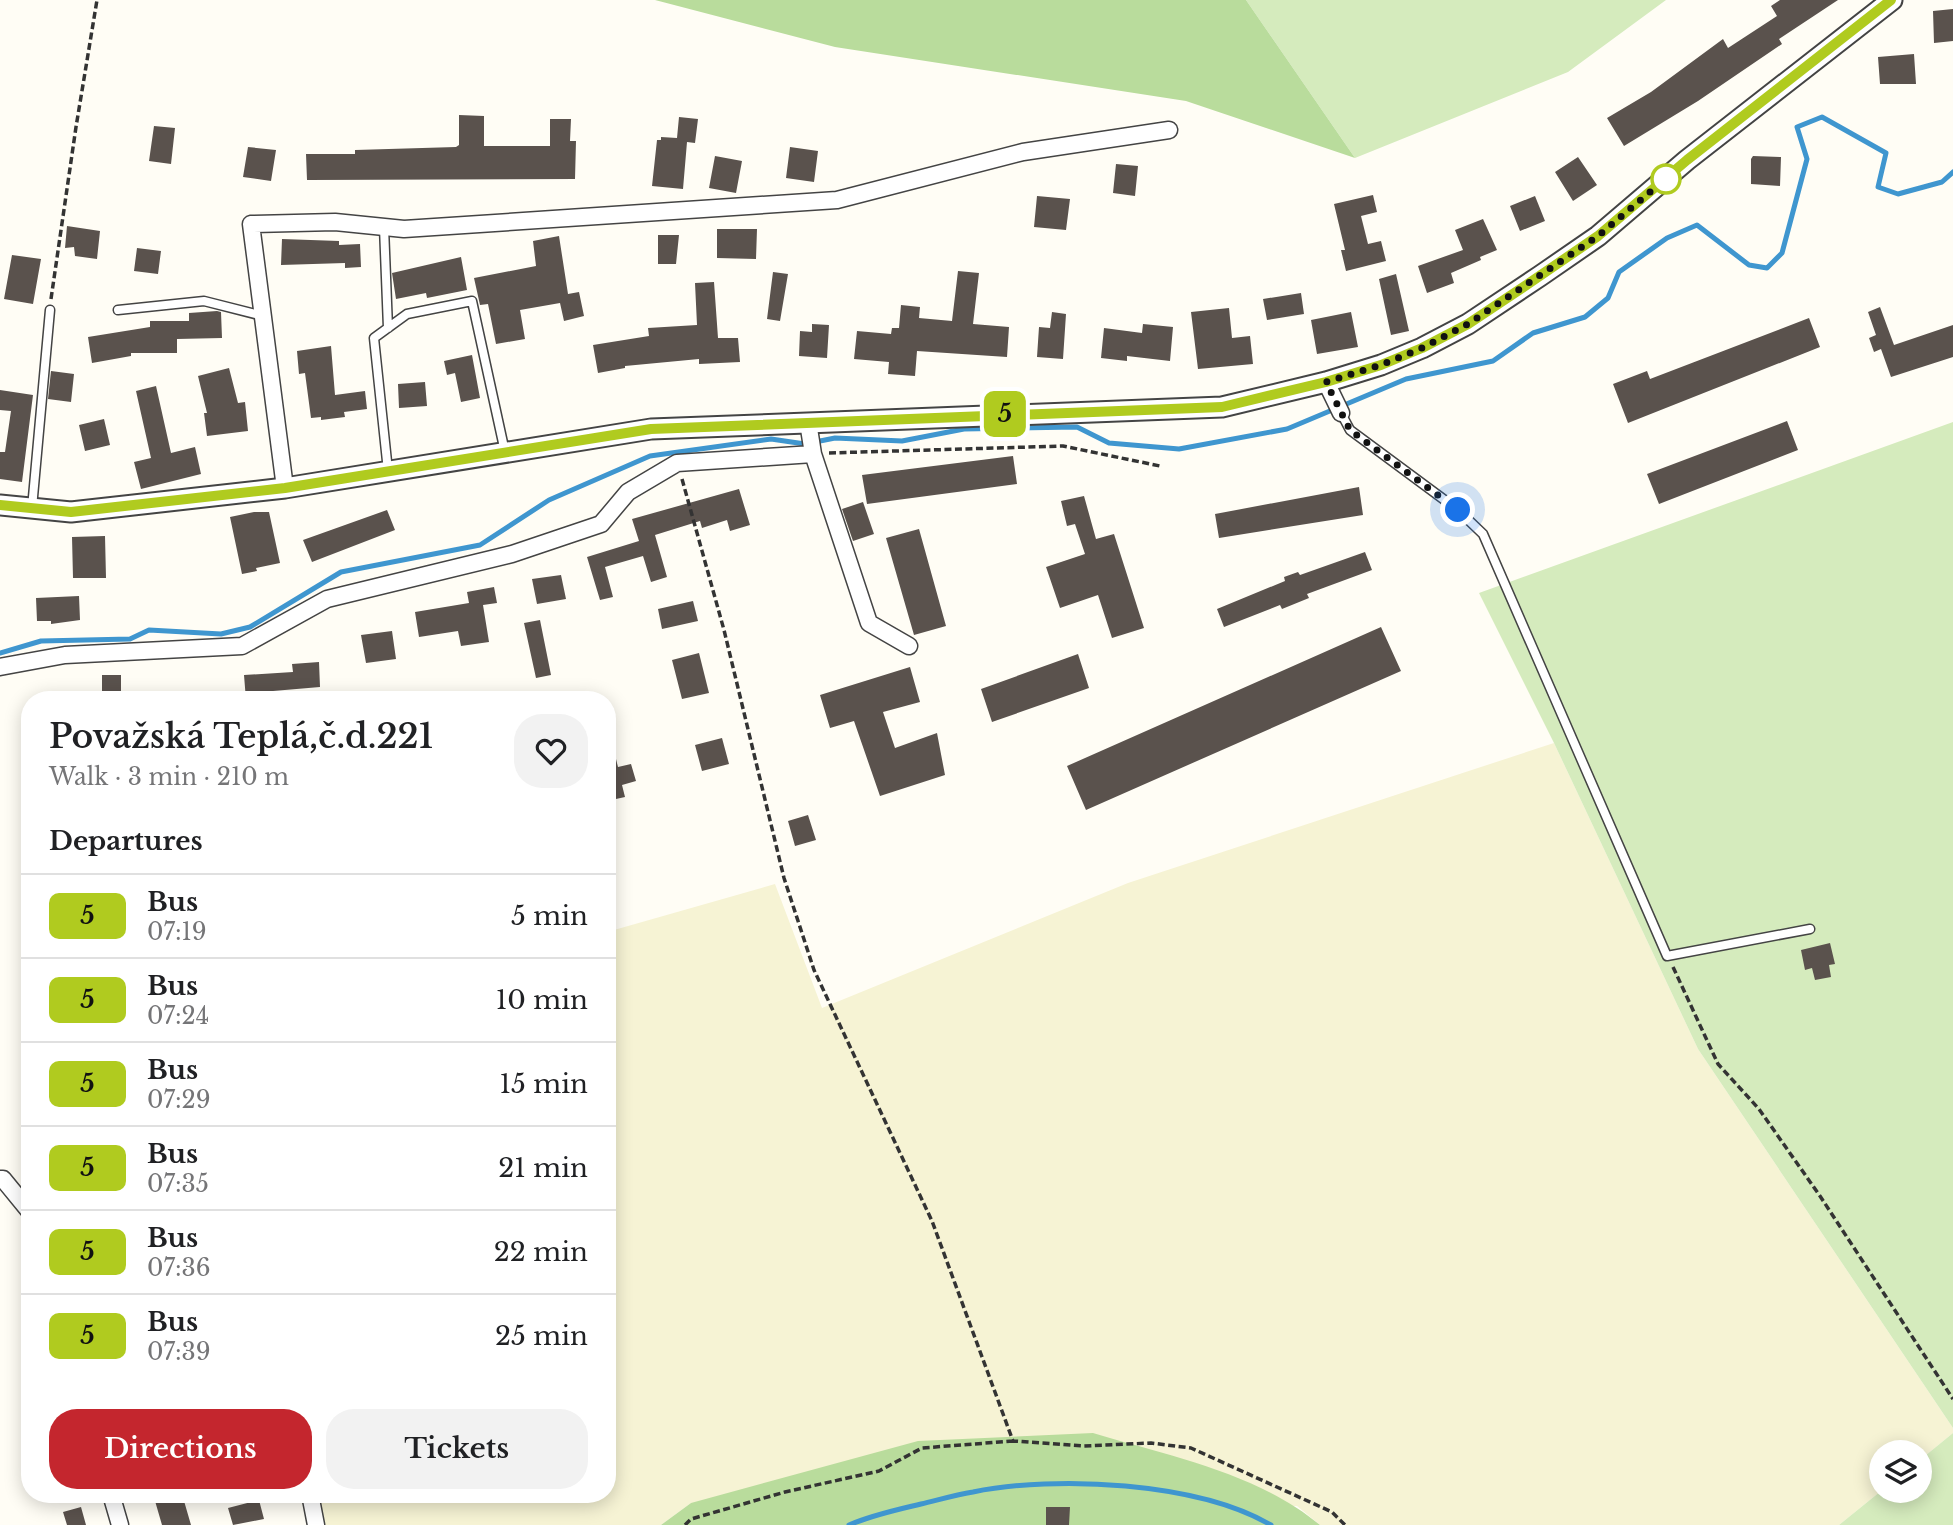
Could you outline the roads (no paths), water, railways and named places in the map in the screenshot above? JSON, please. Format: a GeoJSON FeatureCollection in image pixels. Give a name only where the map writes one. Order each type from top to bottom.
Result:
{"type":"FeatureCollection","features":[{"type":"Feature","properties":{"kind":"street"},"geometry":{"type":"LineString","coordinates":[[0,505],[71,512],[285,488],[651,429],[1222,407],[1326,382],[1381,365],[1422,348],[1468,324],[1520,290],[1598,236],[1687,160],[1892,0]]}},
{"type":"Feature","properties":{"kind":"street"},"geometry":{"type":"LineString","coordinates":[[285,488],[251,224],[335,222],[404,229],[837,200],[1023,152],[1169,130]]}},
{"type":"Feature","properties":{"kind":"street"},"geometry":{"type":"LineString","coordinates":[[1326,382],[1338,407]]}},
{"type":"Feature","properties":{"kind":"street"},"geometry":{"type":"LineString","coordinates":[[808,422],[813,454],[869,623],[909,646]]}},
{"type":"Feature","properties":{"kind":"street"},"geometry":{"type":"LineString","coordinates":[[0,667],[65,655],[242,646],[327,599],[512,554],[601,524],[628,492],[677,463],[813,454]]}},
{"type":"Feature","properties":{"kind":"street"},"geometry":{"type":"LineString","coordinates":[[0,1179],[3,1179],[21,1201]]}},
{"type":"Feature","properties":{"kind":"street"},"geometry":{"type":"LineString","coordinates":[[114,1503],[120,1525]]}},
{"type":"Feature","properties":{"kind":"street"},"geometry":{"type":"LineString","coordinates":[[312,1503],[316,1525]]}},
{"type":"Feature","properties":{"kind":"lane"},"geometry":{"type":"LineString","coordinates":[[384,227],[387,328]]}},
{"type":"Feature","properties":{"kind":"lane"},"geometry":{"type":"LineString","coordinates":[[118,310],[204,301],[263,316]]}},
{"type":"Feature","properties":{"kind":"lane"},"geometry":{"type":"LineString","coordinates":[[388,471],[374,338],[407,314],[472,301],[506,453]]}},
{"type":"Feature","properties":{"kind":"lane"},"geometry":{"type":"LineString","coordinates":[[32,508],[50,310]]}},
{"type":"Feature","properties":{"kind":"lane"},"geometry":{"type":"LineString","coordinates":[[1338,407],[1350,430],[1458,510],[1483,534],[1667,956],[1810,929]]}},
{"type":"Feature","properties":{"kind":"waterway"},"geometry":{"type":"LineString","coordinates":[[0,653],[41,641],[130,639],[149,630],[221,634],[250,627],[341,572],[480,545],[549,500],[650,456],[771,439],[805,444],[835,438],[902,441],[964,429],[1077,427],[1109,443],[1179,449],[1287,429],[1406,379],[1493,361],[1533,333],[1585,317],[1608,298],[1619,272],[1667,238],[1697,225],[1749,265],[1767,268],[1782,253],[1807,159],[1797,127],[1822,117],[1886,153],[1878,187],[1898,194],[1942,182],[1953,172]]}},
{"type":"Feature","properties":{"kind":"waterway"},"geometry":{"type":"LineString","coordinates":[[849,1525],[866,1518],[953,1496],[1044,1484],[1125,1486],[1166,1491],[1205,1499],[1271,1525]]}}]}
